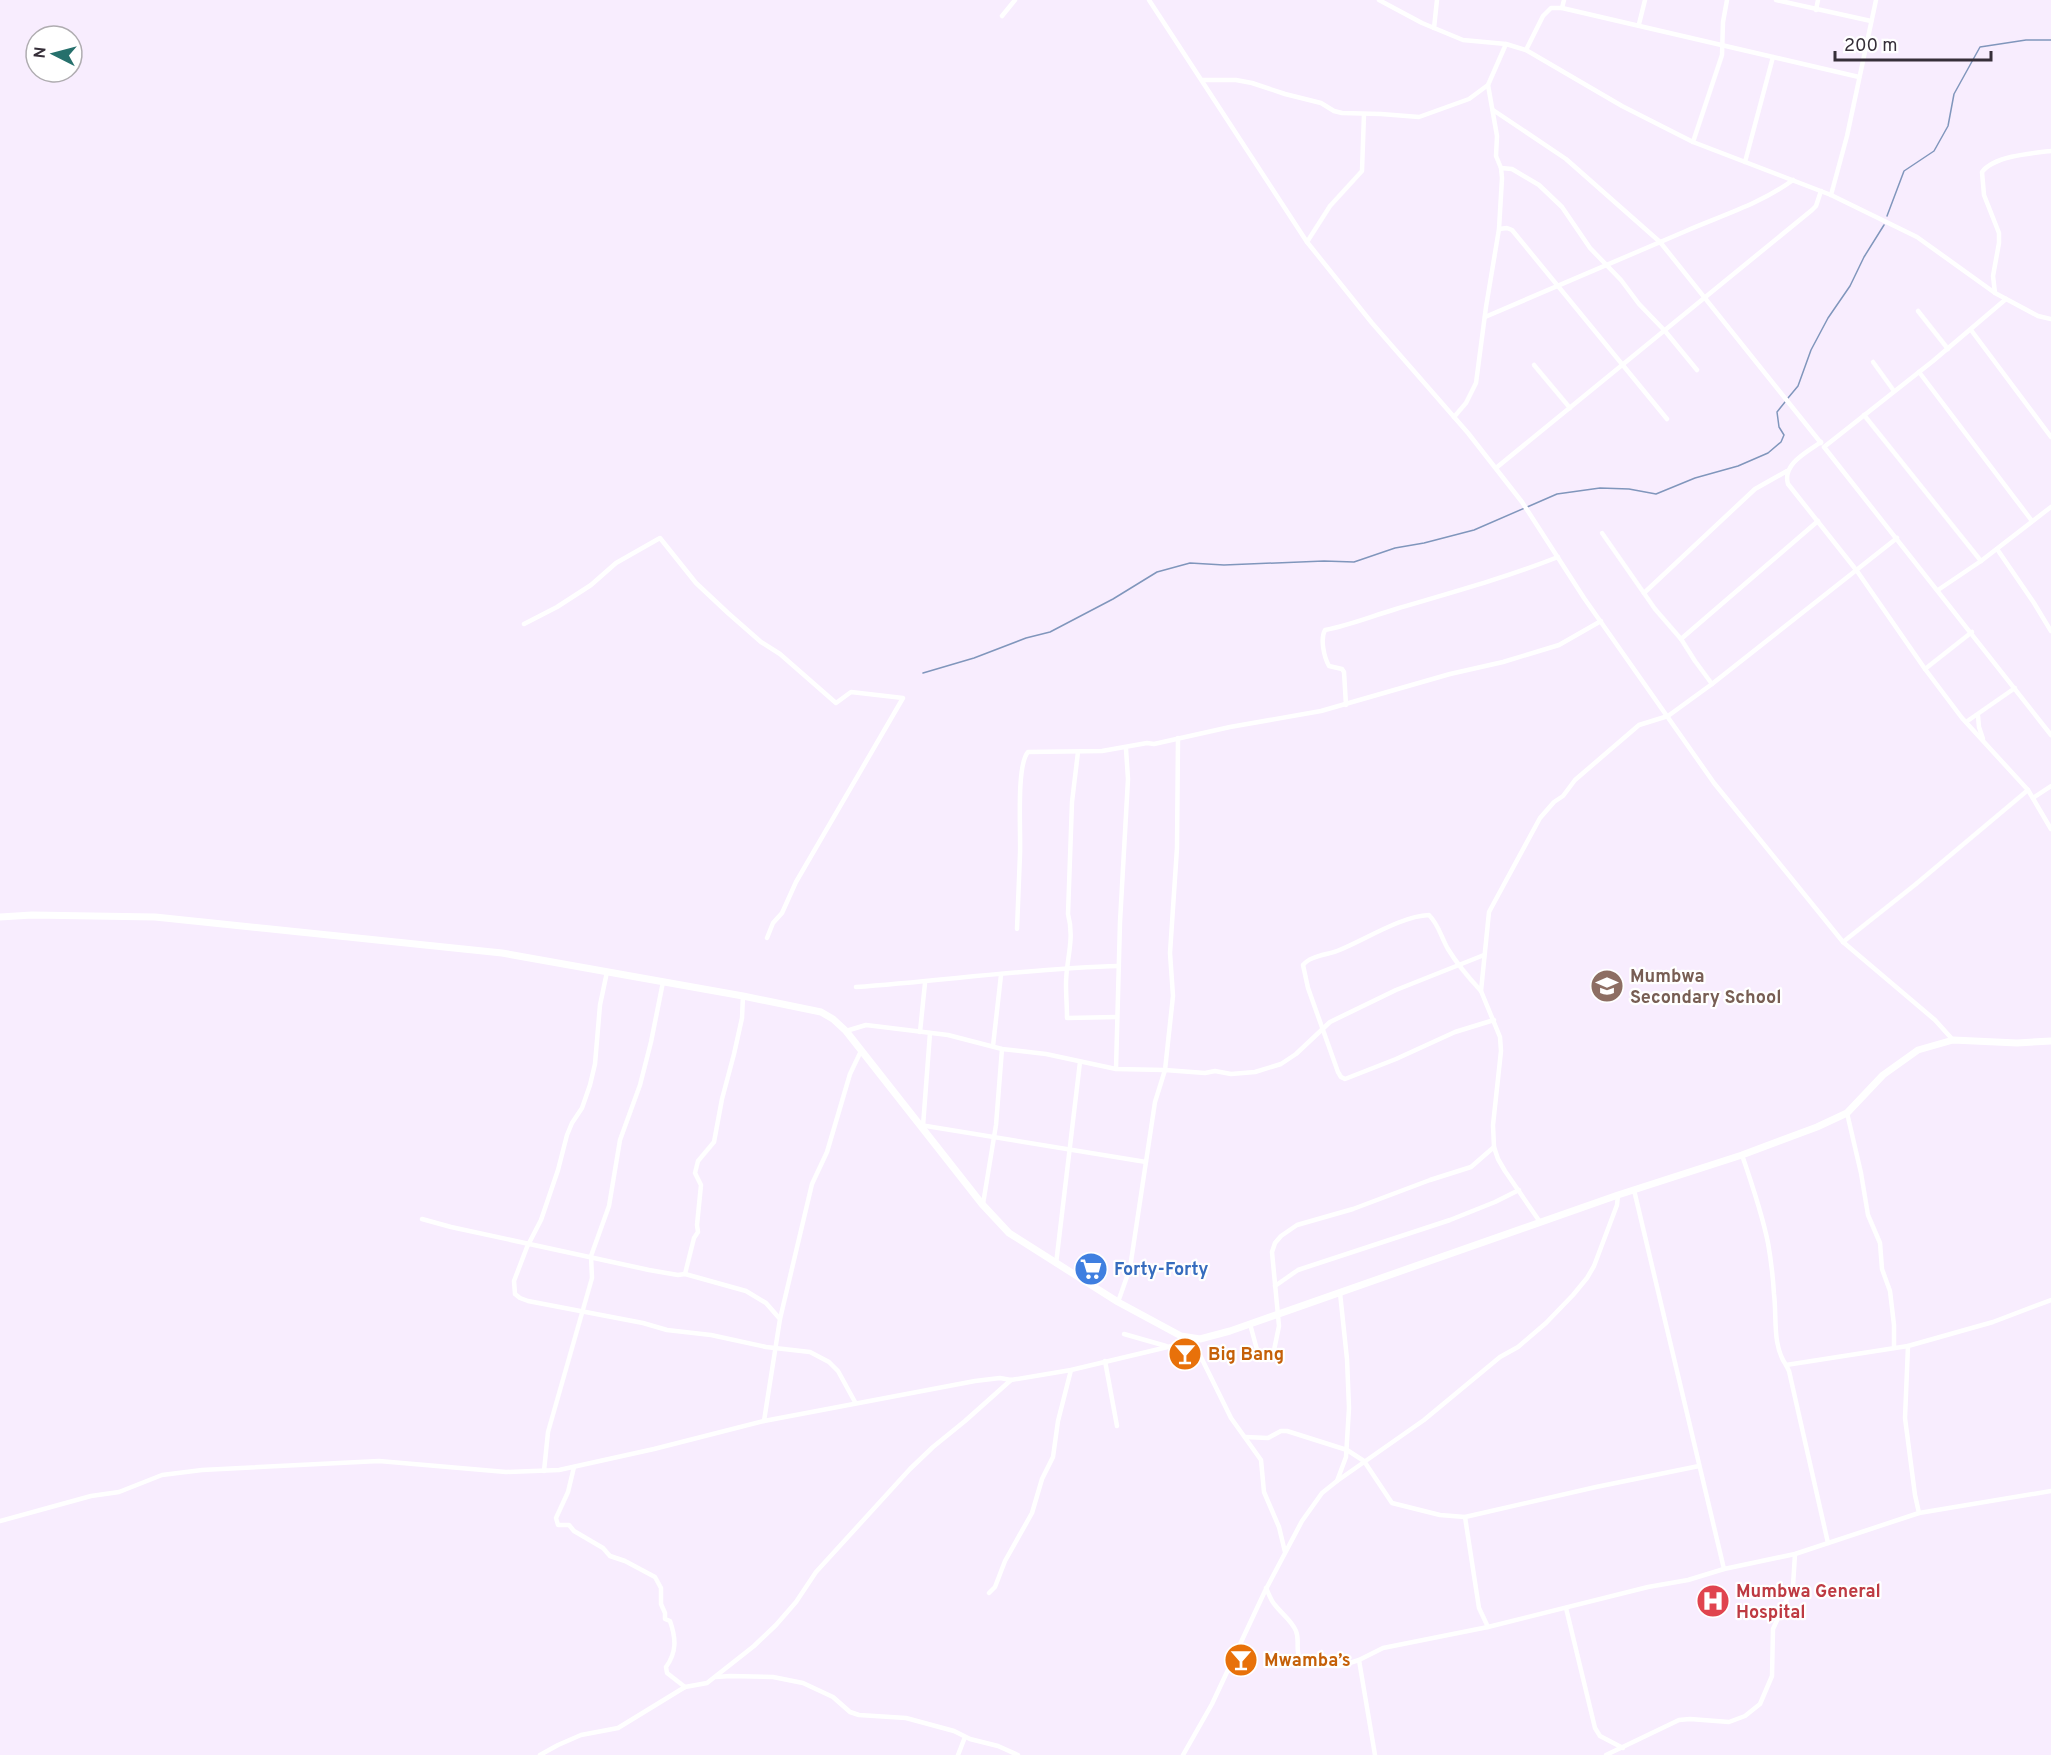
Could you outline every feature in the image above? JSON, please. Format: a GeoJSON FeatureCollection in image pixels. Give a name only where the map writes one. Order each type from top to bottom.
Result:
{"type":"FeatureCollection","features":[{"type":"Feature","properties":{"kind":"street"},"geometry":{"type":"LineString","coordinates":[[1002,16],[1015,0]]}},
{"type":"Feature","properties":{"kind":"street"},"geometry":{"type":"LineString","coordinates":[[1149,0],[1307,242],[1522,502],[1600,621],[1714,783],[1843,942],[1935,1020],[1953,1040]]}},
{"type":"Feature","properties":{"kind":"street"},"geometry":{"type":"LineString","coordinates":[[1379,0],[1463,40],[1506,44],[1526,50],[1622,106],[1693,142],[1831,195],[1917,237],[1995,293],[2038,316],[2051,319]]}},
{"type":"Feature","properties":{"kind":"street"},"geometry":{"type":"LineString","coordinates":[[1434,28],[1437,0]]}},
{"type":"Feature","properties":{"kind":"street"},"geometry":{"type":"LineString","coordinates":[[1562,8],[1564,0]]}},
{"type":"Feature","properties":{"kind":"street"},"geometry":{"type":"LineString","coordinates":[[1639,24],[1645,0]]}},
{"type":"Feature","properties":{"kind":"street"},"geometry":{"type":"LineString","coordinates":[[1693,142],[1722,55],[1723,22],[1727,0]]}},
{"type":"Feature","properties":{"kind":"street"},"geometry":{"type":"LineString","coordinates":[[1776,0],[1872,21]]}},
{"type":"Feature","properties":{"kind":"street"},"geometry":{"type":"LineString","coordinates":[[1816,10],[1818,0]]}},
{"type":"Feature","properties":{"kind":"street"},"geometry":{"type":"LineString","coordinates":[[1831,195],[1876,0]]}},
{"type":"Feature","properties":{"kind":"street"},"geometry":{"type":"LineString","coordinates":[[1526,50],[1546,11],[1551,8],[1562,8],[1639,24],[1859,77]]}},
{"type":"Feature","properties":{"kind":"street"},"geometry":{"type":"LineString","coordinates":[[1202,80],[1252,83],[1321,103],[1334,111],[1419,117],[1473,98],[1488,85],[1506,44]]}},
{"type":"Feature","properties":{"kind":"street"},"geometry":{"type":"LineString","coordinates":[[1745,162],[1773,57]]}},
{"type":"Feature","properties":{"kind":"street"},"geometry":{"type":"LineString","coordinates":[[1454,417],[1466,403],[1476,383],[1499,229],[1502,194],[1501,168],[1496,156],[1497,136],[1488,85]]}},
{"type":"Feature","properties":{"kind":"street"},"geometry":{"type":"LineString","coordinates":[[1493,110],[1566,159],[1660,243],[1972,632],[2051,735]]}},
{"type":"Feature","properties":{"kind":"street"},"geometry":{"type":"LineString","coordinates":[[1307,242],[1330,206],[1362,171],[1364,114]]}},
{"type":"Feature","properties":{"kind":"street"},"geometry":{"type":"LineString","coordinates":[[1995,293],[1993,276],[1999,233],[1984,195],[1982,172],[1990,164],[2051,151]]}},
{"type":"Feature","properties":{"kind":"street"},"geometry":{"type":"LineString","coordinates":[[1501,168],[1512,169],[1539,184],[1562,207],[1590,248],[1697,370]]}},
{"type":"Feature","properties":{"kind":"street"},"geometry":{"type":"LineString","coordinates":[[1485,317],[1749,206],[1776,193],[1793,180]]}},
{"type":"Feature","properties":{"kind":"street"},"geometry":{"type":"LineString","coordinates":[[1496,468],[1812,210],[1816,206],[1821,191]]}},
{"type":"Feature","properties":{"kind":"street"},"geometry":{"type":"LineString","coordinates":[[1499,229],[1512,230],[1667,419]]}},
{"type":"Feature","properties":{"kind":"street"},"geometry":{"type":"LineString","coordinates":[[2006,299],[1948,349],[1864,415],[1790,466],[1786,479],[1857,571],[1925,669],[1966,722],[2028,790],[2051,829]]}},
{"type":"Feature","properties":{"kind":"street"},"geometry":{"type":"LineString","coordinates":[[1918,310],[1948,349]]}},
{"type":"Feature","properties":{"kind":"street"},"geometry":{"type":"LineString","coordinates":[[1971,330],[2051,437]]}},
{"type":"Feature","properties":{"kind":"street"},"geometry":{"type":"LineString","coordinates":[[1873,362],[1894,391]]}},
{"type":"Feature","properties":{"kind":"street"},"geometry":{"type":"LineString","coordinates":[[1534,365],[1570,408]]}},
{"type":"Feature","properties":{"kind":"street"},"geometry":{"type":"LineString","coordinates":[[1919,372],[2031,521]]}},
{"type":"Feature","properties":{"kind":"street"},"geometry":{"type":"LineString","coordinates":[[1864,415],[1981,561]]}},
{"type":"Feature","properties":{"kind":"street"},"geometry":{"type":"LineString","coordinates":[[1644,593],[1755,489],[1788,471]]}},
{"type":"Feature","properties":{"kind":"street"},"geometry":{"type":"LineString","coordinates":[[1938,590],[1981,561],[2051,507]]}},
{"type":"Feature","properties":{"kind":"street"},"geometry":{"type":"LineString","coordinates":[[1681,639],[1818,521]]}},
{"type":"Feature","properties":{"kind":"street"},"geometry":{"type":"LineString","coordinates":[[1602,533],[1655,609],[1681,639],[1712,684]]}},
{"type":"Feature","properties":{"kind":"street"},"geometry":{"type":"LineString","coordinates":[[524,624],[557,607],[591,585],[616,563],[660,538],[696,583],[712,598],[761,642],[780,654],[836,703],[851,692],[903,698],[796,882],[782,913],[772,923],[767,938]]}},
{"type":"Feature","properties":{"kind":"street"},"geometry":{"type":"LineString","coordinates":[[1481,991],[1488,938],[1488,915],[1540,818],[1554,802],[1563,796],[1575,780],[1640,725],[1668,716],[1712,684],[1897,538]]}},
{"type":"Feature","properties":{"kind":"street"},"geometry":{"type":"LineString","coordinates":[[1997,549],[2051,631]]}},
{"type":"Feature","properties":{"kind":"street"},"geometry":{"type":"LineString","coordinates":[[1346,705],[1344,672],[1342,669],[1329,666],[1325,658],[1323,634],[1325,630],[1346,626],[1397,608],[1472,588],[1558,557]]}},
{"type":"Feature","properties":{"kind":"street"},"geometry":{"type":"LineString","coordinates":[[1017,929],[1023,764],[1025,755],[1031,750],[1078,752],[1126,748],[1346,705],[1377,694],[1503,662],[1559,645],[1600,621]]}},
{"type":"Feature","properties":{"kind":"street"},"geometry":{"type":"LineString","coordinates":[[1925,669],[1972,632]]}},
{"type":"Feature","properties":{"kind":"street"},"geometry":{"type":"LineString","coordinates":[[1966,722],[2015,688]]}},
{"type":"Feature","properties":{"kind":"street"},"geometry":{"type":"LineString","coordinates":[[1977,716],[1980,731],[1987,745]]}},
{"type":"Feature","properties":{"kind":"street"},"geometry":{"type":"LineString","coordinates":[[1118,1302],[1130,1268],[1155,1102],[1166,1070],[1173,996],[1170,953],[1177,848],[1178,738]]}},
{"type":"Feature","properties":{"kind":"street"},"geometry":{"type":"LineString","coordinates":[[1116,1069],[1128,778],[1126,748]]}},
{"type":"Feature","properties":{"kind":"street"},"geometry":{"type":"LineString","coordinates":[[1078,752],[1072,802],[1068,914],[1072,927],[1066,1018],[1117,1017]]}},
{"type":"Feature","properties":{"kind":"street"},"geometry":{"type":"LineString","coordinates":[[2033,798],[2051,786]]}},
{"type":"Feature","properties":{"kind":"street"},"geometry":{"type":"LineString","coordinates":[[1843,942],[2028,790]]}},
{"type":"Feature","properties":{"kind":"street"},"geometry":{"type":"LineString","coordinates":[[0,917],[32,915],[155,917],[502,953],[821,1012],[846,1031],[982,1204],[1009,1233],[1118,1302],[1181,1336],[1197,1340]]}},
{"type":"Feature","properties":{"kind":"street"},"geometry":{"type":"LineString","coordinates":[[1494,1020],[1455,1032],[1345,1079],[1338,1072],[1302,968],[1305,962],[1404,922],[1426,915],[1436,922],[1447,948],[1481,991],[1494,1020],[1500,1037],[1501,1051],[1493,1125],[1494,1147],[1498,1159],[1540,1222]]}},
{"type":"Feature","properties":{"kind":"street"},"geometry":{"type":"LineString","coordinates":[[846,1031],[866,1025],[948,1035],[1002,1049],[1046,1054],[1116,1069],[1204,1073],[1215,1071],[1231,1074],[1270,1069],[1296,1054],[1330,1022],[1396,990],[1484,955]]}},
{"type":"Feature","properties":{"kind":"street"},"geometry":{"type":"LineString","coordinates":[[856,987],[1068,968],[1119,966]]}},
{"type":"Feature","properties":{"kind":"street"},"geometry":{"type":"LineString","coordinates":[[607,972],[600,1005],[596,1064],[590,1085],[582,1108],[572,1122],[567,1135],[541,1220],[528,1244],[514,1281],[514,1294],[528,1301],[643,1323],[667,1330],[810,1352],[829,1362],[838,1371],[855,1402]]}},
{"type":"Feature","properties":{"kind":"street"},"geometry":{"type":"LineString","coordinates":[[993,1046],[1000,975]]}},
{"type":"Feature","properties":{"kind":"street"},"geometry":{"type":"LineString","coordinates":[[544,1471],[548,1432],[592,1278],[591,1256],[609,1206],[620,1140],[640,1085],[663,982]]}},
{"type":"Feature","properties":{"kind":"street"},"geometry":{"type":"LineString","coordinates":[[920,1032],[925,982]]}},
{"type":"Feature","properties":{"kind":"street"},"geometry":{"type":"LineString","coordinates":[[685,1274],[694,1238],[698,1232],[701,1185],[695,1173],[698,1161],[714,1142],[722,1099],[735,1054],[742,1018],[743,996]]}},
{"type":"Feature","properties":{"kind":"street"},"geometry":{"type":"LineString","coordinates":[[921,1125],[930,1033]]}},
{"type":"Feature","properties":{"kind":"street"},"geometry":{"type":"LineString","coordinates":[[0,1521],[91,1496],[119,1492],[162,1474],[202,1470],[379,1461],[506,1472],[574,1467],[764,1420],[855,1402],[975,1381],[1000,1378],[1011,1380],[1071,1370],[1197,1340],[1250,1324],[1540,1222],[1742,1155],[1817,1127],[1847,1113],[1883,1075],[1918,1050],[1953,1040],[2051,1041]]}},
{"type":"Feature","properties":{"kind":"street"},"geometry":{"type":"LineString","coordinates":[[982,1204],[994,1138],[1002,1049]]}},
{"type":"Feature","properties":{"kind":"street"},"geometry":{"type":"LineString","coordinates":[[764,1420],[780,1319],[812,1184],[826,1152],[850,1074],[861,1051]]}},
{"type":"Feature","properties":{"kind":"street"},"geometry":{"type":"LineString","coordinates":[[1056,1264],[1080,1062]]}},
{"type":"Feature","properties":{"kind":"street"},"geometry":{"type":"LineString","coordinates":[[1847,1113],[1862,1173],[1868,1215],[1880,1243],[1882,1269],[1890,1291],[1894,1348]]}},
{"type":"Feature","properties":{"kind":"street"},"geometry":{"type":"LineString","coordinates":[[921,1125],[1146,1162]]}},
{"type":"Feature","properties":{"kind":"street"},"geometry":{"type":"LineString","coordinates":[[1272,1360],[1277,1340],[1278,1313],[1272,1252],[1281,1236],[1297,1225],[1353,1209],[1471,1167],[1494,1147]]}},
{"type":"Feature","properties":{"kind":"street"},"geometry":{"type":"LineString","coordinates":[[1742,1155],[1757,1198],[1768,1244],[1777,1344],[1780,1355],[1790,1371],[1828,1543]]}},
{"type":"Feature","properties":{"kind":"street"},"geometry":{"type":"LineString","coordinates":[[1275,1286],[1298,1270],[1450,1220],[1519,1190]]}},
{"type":"Feature","properties":{"kind":"street"},"geometry":{"type":"LineString","coordinates":[[1634,1190],[1724,1569]]}},
{"type":"Feature","properties":{"kind":"street"},"geometry":{"type":"LineString","coordinates":[[1184,1755],[1212,1704],[1266,1588],[1313,1504],[1337,1481],[1424,1420],[1500,1357],[1518,1347],[1574,1295],[1594,1266],[1617,1205],[1618,1196]]}},
{"type":"Feature","properties":{"kind":"street"},"geometry":{"type":"LineString","coordinates":[[422,1220],[649,1270],[685,1274],[747,1291],[766,1303],[780,1319]]}},
{"type":"Feature","properties":{"kind":"street"},"geometry":{"type":"LineString","coordinates":[[1337,1481],[1347,1450],[1349,1408],[1347,1359],[1340,1293]]}},
{"type":"Feature","properties":{"kind":"street"},"geometry":{"type":"LineString","coordinates":[[1786,1365],[1908,1346],[1993,1322],[2051,1300]]}},
{"type":"Feature","properties":{"kind":"street"},"geometry":{"type":"LineString","coordinates":[[1250,1324],[1259,1357]]}},
{"type":"Feature","properties":{"kind":"street"},"geometry":{"type":"LineString","coordinates":[[1124,1334],[1169,1347]]}},
{"type":"Feature","properties":{"kind":"street"},"geometry":{"type":"LineString","coordinates":[[1197,1340],[1232,1418],[1261,1460],[1264,1492],[1279,1527],[1286,1552]]}},
{"type":"Feature","properties":{"kind":"street"},"geometry":{"type":"LineString","coordinates":[[1908,1346],[1905,1418],[1919,1513]]}},
{"type":"Feature","properties":{"kind":"street"},"geometry":{"type":"LineString","coordinates":[[1105,1361],[1117,1426]]}},
{"type":"Feature","properties":{"kind":"street"},"geometry":{"type":"LineString","coordinates":[[989,1593],[995,1587],[1005,1561],[1032,1513],[1042,1479],[1053,1457],[1058,1421],[1071,1370]]}},
{"type":"Feature","properties":{"kind":"street"},"geometry":{"type":"LineString","coordinates":[[540,1755],[581,1735],[618,1728],[685,1687],[703,1685],[754,1646],[776,1625],[796,1602],[816,1572],[910,1469],[933,1446],[1011,1380]]}},
{"type":"Feature","properties":{"kind":"street"},"geometry":{"type":"LineString","coordinates":[[1245,1437],[1268,1438],[1281,1431],[1287,1431],[1347,1450],[1364,1461],[1392,1503],[1440,1515],[1465,1517],[1699,1466]]}},
{"type":"Feature","properties":{"kind":"street"},"geometry":{"type":"LineString","coordinates":[[574,1467],[568,1492],[556,1518],[558,1525],[569,1525],[574,1531],[603,1548],[610,1556],[625,1561],[655,1577],[661,1588],[661,1604],[665,1619],[670,1621],[675,1637],[673,1659],[666,1667],[667,1672],[685,1687]]}},
{"type":"Feature","properties":{"kind":"street"},"geometry":{"type":"LineString","coordinates":[[1266,1588],[1274,1604],[1296,1631],[1297,1653],[1304,1662],[1334,1667],[1359,1660],[1383,1648],[1488,1627],[1647,1587],[1688,1580],[1724,1569],[1795,1554],[1919,1513],[2051,1491]]}},
{"type":"Feature","properties":{"kind":"street"},"geometry":{"type":"LineString","coordinates":[[1465,1517],[1479,1608],[1488,1627]]}},
{"type":"Feature","properties":{"kind":"street"},"geometry":{"type":"LineString","coordinates":[[1606,1755],[1679,1720],[1730,1722],[1745,1716],[1760,1704],[1772,1676],[1773,1629],[1792,1586],[1795,1554]]}},
{"type":"Feature","properties":{"kind":"street"},"geometry":{"type":"LineString","coordinates":[[1566,1608],[1595,1728],[1600,1736],[1623,1748]]}},
{"type":"Feature","properties":{"kind":"street"},"geometry":{"type":"LineString","coordinates":[[1359,1660],[1375,1755]]}},
{"type":"Feature","properties":{"kind":"street"},"geometry":{"type":"LineString","coordinates":[[714,1677],[773,1677],[803,1683],[833,1697],[850,1712],[859,1715],[906,1718],[954,1731],[1018,1755]]}},
{"type":"Feature","properties":{"kind":"street"},"geometry":{"type":"LineString","coordinates":[[958,1755],[965,1737]]}},
{"type":"Feature","properties":{"kind":"waterway"},"geometry":{"type":"LineString","coordinates":[[1887,216],[1904,171],[1934,151],[1948,126],[1954,94],[1980,47],[2026,40],[2051,40]]}},
{"type":"Feature","properties":{"kind":"waterway"},"geometry":{"type":"LineString","coordinates":[[1788,398],[1798,386],[1811,350],[1828,318],[1850,286],[1864,257],[1884,225]]}},
{"type":"Feature","properties":{"kind":"waterway"},"geometry":{"type":"LineString","coordinates":[[923,673],[1050,632],[1113,599],[1157,572],[1190,563],[1224,565],[1354,562],[1395,548],[1474,530],[1557,494],[1600,488],[1629,489],[1656,494],[1695,478],[1738,466],[1768,453],[1781,442],[1784,435],[1779,427],[1777,412],[1785,402]]}},
{"type":"Feature","properties":{"kind":"place","name":"Mumbwa Secondary School"},"geometry":{"type":"Point","coordinates":[1607,986]}},
{"type":"Feature","properties":{"kind":"place","name":"Forty-Forty"},"geometry":{"type":"Point","coordinates":[1091,1269]}},
{"type":"Feature","properties":{"kind":"place","name":"Big Bang"},"geometry":{"type":"Point","coordinates":[1185,1354]}},
{"type":"Feature","properties":{"kind":"place","name":"Mumbwa General Hospital"},"geometry":{"type":"Point","coordinates":[1713,1601]}},
{"type":"Feature","properties":{"kind":"place","name":"Mwamba’s"},"geometry":{"type":"Point","coordinates":[1241,1660]}}]}
